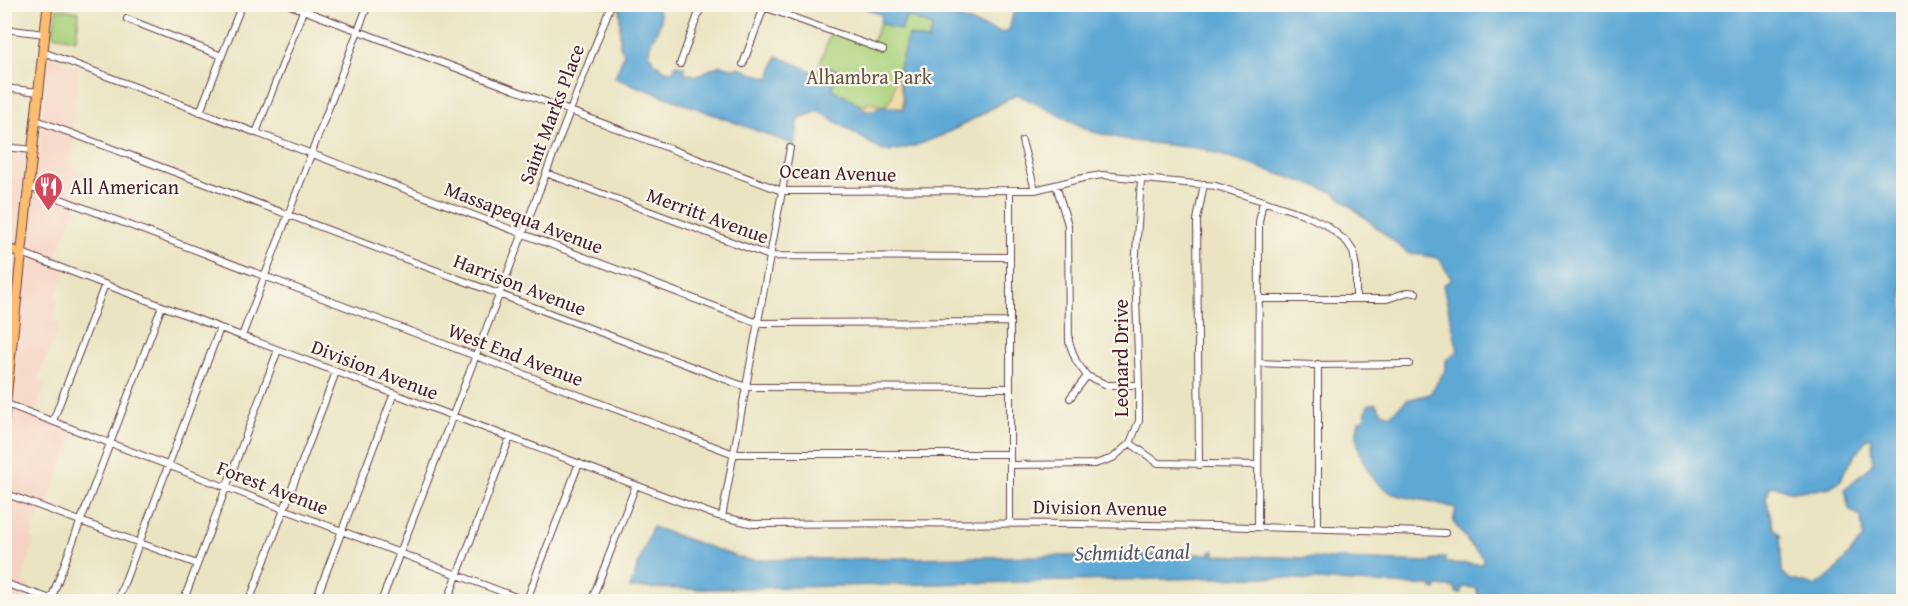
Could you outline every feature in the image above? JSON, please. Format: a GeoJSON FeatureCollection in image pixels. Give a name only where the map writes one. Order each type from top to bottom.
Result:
{"type":"FeatureCollection","features":[{"type":"Feature","properties":{"kind":"main road"},"geometry":{"type":"LineString","coordinates":[[4,418],[48,4]]}},
{"type":"Feature","properties":{"kind":"main road"},"geometry":{"type":"LineString","coordinates":[[4,248],[22,253]]}},
{"type":"Feature","properties":{"kind":"street"},"geometry":{"type":"LineString","coordinates":[[200,112],[242,4]]}},
{"type":"Feature","properties":{"kind":"street","name":"Ocean Avenue"},"geometry":{"type":"LineString","coordinates":[[287,4],[782,191],[1035,190],[1102,175],[1204,184],[1314,218],[1326,225],[1347,242],[1355,258],[1356,298]]}},
{"type":"Feature","properties":{"kind":"street"},"geometry":{"type":"LineString","coordinates":[[680,64],[702,4]]}},
{"type":"Feature","properties":{"kind":"street"},"geometry":{"type":"LineString","coordinates":[[756,4],[882,50]]}},
{"type":"Feature","properties":{"kind":"street"},"geometry":{"type":"LineString","coordinates":[[242,336],[367,7]]}},
{"type":"Feature","properties":{"kind":"street","name":"Saint Marks Place"},"geometry":{"type":"LineString","coordinates":[[381,602],[610,7]]}},
{"type":"Feature","properties":{"kind":"street"},"geometry":{"type":"LineString","coordinates":[[743,64],[764,7]]}},
{"type":"Feature","properties":{"kind":"street"},"geometry":{"type":"LineString","coordinates":[[256,133],[303,11]]}},
{"type":"Feature","properties":{"kind":"street"},"geometry":{"type":"LineString","coordinates":[[127,19],[222,56]]}},
{"type":"Feature","properties":{"kind":"street"},"geometry":{"type":"LineString","coordinates":[[4,29],[45,34]]}},
{"type":"Feature","properties":{"kind":"street","name":"Massapequa Avenue"},"geometry":{"type":"LineString","coordinates":[[43,52],[758,323],[1010,322]]}},
{"type":"Feature","properties":{"kind":"street"},"geometry":{"type":"LineString","coordinates":[[4,88],[39,92]]}},
{"type":"Feature","properties":{"kind":"street","name":"Harrison Avenue"},"geometry":{"type":"LineString","coordinates":[[36,120],[746,387],[1010,387]]}},
{"type":"Feature","properties":{"kind":"street"},"geometry":{"type":"LineString","coordinates":[[1022,141],[1035,190]]}},
{"type":"Feature","properties":{"kind":"street"},"geometry":{"type":"LineString","coordinates":[[4,147],[33,150]]}},
{"type":"Feature","properties":{"kind":"street"},"geometry":{"type":"LineString","coordinates":[[719,516],[734,454],[790,148]]}},
{"type":"Feature","properties":{"kind":"street","name":"Merritt Avenue"},"geometry":{"type":"LineString","coordinates":[[546,173],[770,256],[1010,257]]}},
{"type":"Feature","properties":{"kind":"street","name":"Leonard Drive"},"geometry":{"type":"LineString","coordinates":[[1010,465],[1095,464],[1113,458],[1130,443],[1139,421],[1135,268],[1141,180]]}},
{"type":"Feature","properties":{"kind":"street"},"geometry":{"type":"LineString","coordinates":[[1199,465],[1197,220],[1204,184]]}},
{"type":"Feature","properties":{"kind":"street"},"geometry":{"type":"LineString","coordinates":[[1056,185],[1068,225],[1069,342],[1076,361],[1087,376],[1107,385],[1139,385]]}},
{"type":"Feature","properties":{"kind":"street","name":"West End Avenue"},"geometry":{"type":"LineString","coordinates":[[29,187],[734,454],[1010,454]]}},
{"type":"Feature","properties":{"kind":"street"},"geometry":{"type":"LineString","coordinates":[[1010,191],[1010,522]]}},
{"type":"Feature","properties":{"kind":"street"},"geometry":{"type":"LineString","coordinates":[[1258,527],[1259,222],[1263,201]]}},
{"type":"Feature","properties":{"kind":"street","name":"Division Avenue"},"geometry":{"type":"LineString","coordinates":[[22,253],[719,516],[754,524],[1010,522],[1445,533]]}},
{"type":"Feature","properties":{"kind":"street"},"geometry":{"type":"LineString","coordinates":[[53,421],[105,284]]}},
{"type":"Feature","properties":{"kind":"street"},"geometry":{"type":"LineString","coordinates":[[1259,298],[1387,299],[1408,292],[1416,293]]}},
{"type":"Feature","properties":{"kind":"street"},"geometry":{"type":"LineString","coordinates":[[51,600],[162,306]]}},
{"type":"Feature","properties":{"kind":"street"},"geometry":{"type":"LineString","coordinates":[[117,602],[220,328]]}},
{"type":"Feature","properties":{"kind":"street"},"geometry":{"type":"LineString","coordinates":[[183,602],[278,350]]}},
{"type":"Feature","properties":{"kind":"street"},"geometry":{"type":"LineString","coordinates":[[1259,363],[1409,364]]}},
{"type":"Feature","properties":{"kind":"street"},"geometry":{"type":"LineString","coordinates":[[1318,364],[1318,528]]}},
{"type":"Feature","properties":{"kind":"street"},"geometry":{"type":"LineString","coordinates":[[249,602],[336,372]]}},
{"type":"Feature","properties":{"kind":"street"},"geometry":{"type":"LineString","coordinates":[[1070,398],[1087,376]]}},
{"type":"Feature","properties":{"kind":"street"},"geometry":{"type":"LineString","coordinates":[[315,602],[394,393]]}},
{"type":"Feature","properties":{"kind":"street","name":"Forest Avenue"},"geometry":{"type":"LineString","coordinates":[[5,403],[527,601]]}},
{"type":"Feature","properties":{"kind":"street"},"geometry":{"type":"LineString","coordinates":[[447,602],[510,437]]}},
{"type":"Feature","properties":{"kind":"street"},"geometry":{"type":"LineString","coordinates":[[1130,443],[1158,463],[1258,465]]}},
{"type":"Feature","properties":{"kind":"street"},"geometry":{"type":"LineString","coordinates":[[527,601],[579,463]]}},
{"type":"Feature","properties":{"kind":"street"},"geometry":{"type":"LineString","coordinates":[[591,602],[636,485]]}},
{"type":"Feature","properties":{"kind":"street"},"geometry":{"type":"LineString","coordinates":[[4,493],[197,564]]}},
{"type":"Feature","properties":{"kind":"street"},"geometry":{"type":"LineString","coordinates":[[4,583],[60,602]]}},
{"type":"Feature","properties":{"kind":"shaded area"},"geometry":{"type":"Polygon","coordinates":[[[48,56],[79,68],[72,130],[79,133],[67,165],[92,175],[82,203],[78,202],[55,261],[67,266],[55,298],[59,300],[52,320],[60,323],[38,380],[46,383],[34,417],[75,432],[47,504],[43,503],[31,538],[34,540],[22,582],[28,585],[22,602],[4,601],[4,150],[39,153],[48,56]]]}},
{"type":"Feature","properties":{"kind":"green space"},"geometry":{"type":"Polygon","coordinates":[[[57,8],[79,12],[76,39],[53,35],[57,8]]]}},
{"type":"Feature","properties":{"kind":"green space","name":"Alhambra Park"},"geometry":{"type":"Polygon","coordinates":[[[906,16],[933,26],[928,42],[908,35],[898,72],[901,91],[894,106],[871,111],[832,89],[817,72],[831,31],[871,45],[880,23],[901,30],[906,16]]]}},
{"type":"Feature","properties":{"kind":"sand"},"geometry":{"type":"Polygon","coordinates":[[[897,72],[903,110],[885,108],[872,111],[863,110],[860,105],[866,106],[867,102],[884,107],[892,97],[897,72]]]}},
{"type":"Feature","properties":{"kind":"water"},"geometry":{"type":"Polygon","coordinates":[[[1016,4],[1903,5],[1903,601],[1471,602],[1479,598],[1476,588],[1462,587],[1461,594],[1456,593],[1456,588],[1437,586],[1436,590],[1432,589],[1432,586],[1258,577],[703,589],[630,588],[652,527],[746,560],[1210,554],[1210,551],[1215,551],[1215,555],[1430,562],[1445,558],[1445,563],[1482,564],[1483,558],[1453,522],[1456,508],[1388,491],[1374,479],[1368,470],[1357,440],[1359,421],[1364,419],[1368,405],[1375,403],[1382,412],[1390,415],[1407,400],[1430,394],[1446,369],[1446,360],[1458,351],[1443,285],[1452,280],[1439,258],[1408,253],[1333,192],[1203,149],[1133,141],[1093,132],[1017,94],[934,139],[899,150],[883,151],[819,111],[799,118],[795,145],[615,78],[624,53],[620,46],[620,8],[597,5],[655,5],[660,20],[649,50],[652,60],[659,67],[668,71],[673,72],[676,65],[685,67],[684,72],[696,76],[720,65],[737,69],[738,67],[747,72],[770,78],[777,56],[819,74],[824,65],[838,71],[832,89],[868,111],[886,107],[903,109],[904,102],[898,72],[908,35],[928,41],[933,26],[906,16],[901,30],[880,23],[882,15],[861,7],[861,5],[921,5],[1002,33],[1009,30],[1016,4]],[[1867,438],[1846,468],[1841,480],[1830,487],[1789,491],[1775,486],[1770,487],[1766,497],[1773,527],[1780,535],[1782,573],[1789,579],[1815,586],[1831,576],[1863,538],[1861,517],[1849,509],[1845,489],[1873,462],[1872,438],[1867,438]]]}},
{"type":"Feature","properties":{"kind":"place","name":"All American"},"geometry":{"type":"Point","coordinates":[49,212]}},
{"type":"Feature","properties":{"kind":"water label","name":"Schmidt Canal"},"geometry":{"type":"Point","coordinates":[1132,552]}}]}
